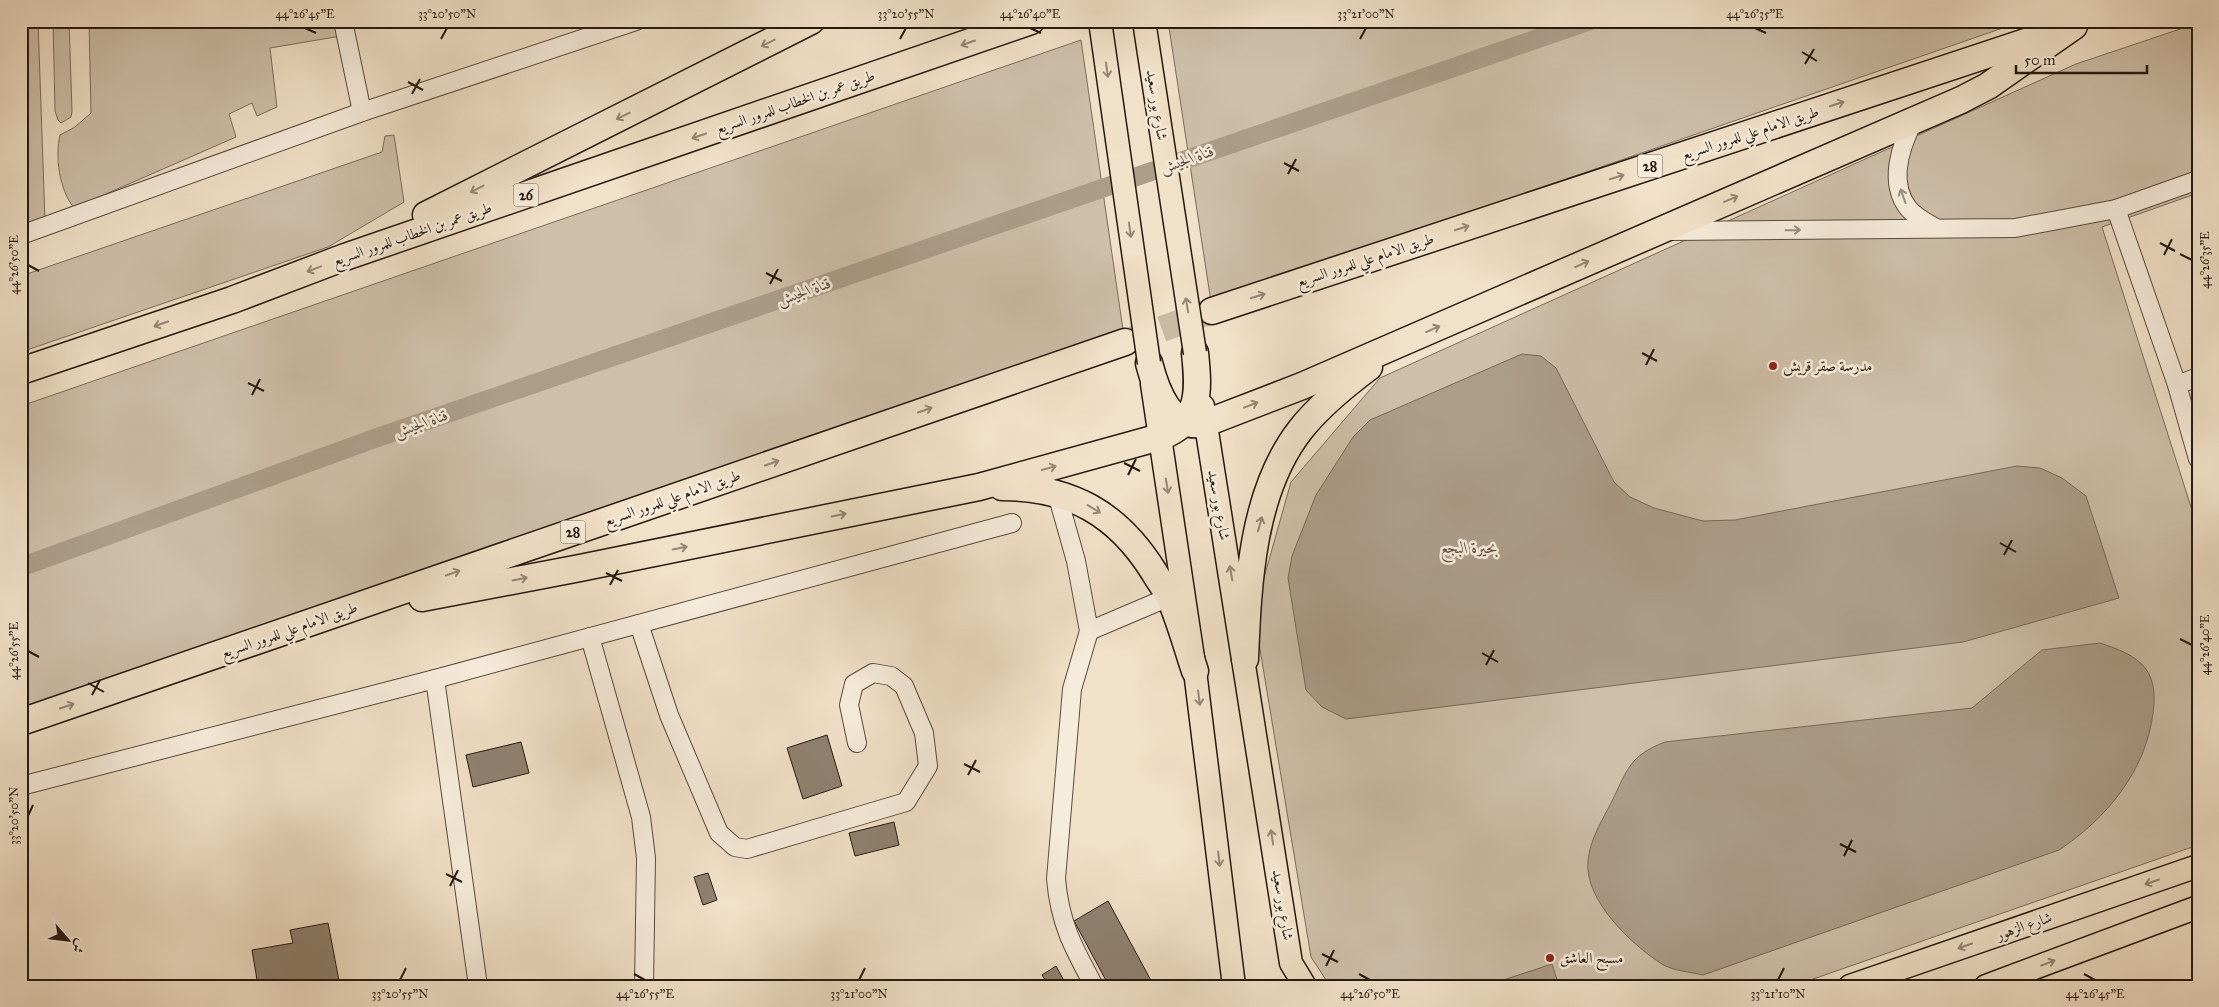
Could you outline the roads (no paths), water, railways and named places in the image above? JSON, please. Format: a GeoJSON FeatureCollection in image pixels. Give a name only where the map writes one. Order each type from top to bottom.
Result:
{"type":"FeatureCollection","features":[{"type":"Feature","properties":{"kind":"highway"},"geometry":{"type":"LineString","coordinates":[[345,257],[811,21]]}},
{"type":"Feature","properties":{"kind":"highway","name":"طريق عمر بن الخطاب للمرور السريع"},"geometry":{"type":"LineString","coordinates":[[21,371],[232,300],[345,257],[1031,21]]}},
{"type":"Feature","properties":{"kind":"highway"},"geometry":{"type":"LineString","coordinates":[[335,614],[580,568],[979,487],[1183,419],[1302,386],[1975,93],[2081,24]]}},
{"type":"Feature","properties":{"kind":"highway","name":"طريق الامام علي للمرور السريع"},"geometry":{"type":"LineString","coordinates":[[1212,311],[2081,24]]}},
{"type":"Feature","properties":{"kind":"highway","name":"طريق الامام علي للمرور السريع"},"geometry":{"type":"LineString","coordinates":[[21,722],[1125,342]]}},
{"type":"Feature","properties":{"kind":"highway"},"geometry":{"type":"LineString","coordinates":[[1245,658],[1248,585],[1255,542],[1279,467],[1301,430],[1327,401],[1401,343]]}},
{"type":"Feature","properties":{"kind":"highway"},"geometry":{"type":"LineString","coordinates":[[1183,419],[1197,387],[1195,353]]}},
{"type":"Feature","properties":{"kind":"highway"},"geometry":{"type":"LineString","coordinates":[[1149,363],[1160,397],[1183,419]]}},
{"type":"Feature","properties":{"kind":"highway"},"geometry":{"type":"LineString","coordinates":[[979,487],[1015,487],[1058,494],[1085,504],[1113,522],[1143,554],[1169,597],[1195,670]]}},
{"type":"Feature","properties":{"kind":"main road"},"geometry":{"type":"LineString","coordinates":[[1100,21],[1149,363]]}},
{"type":"Feature","properties":{"kind":"main road","name":"شارع بور سعيد"},"geometry":{"type":"LineString","coordinates":[[1144,21],[1195,353]]}},
{"type":"Feature","properties":{"kind":"main road"},"geometry":{"type":"LineString","coordinates":[[1183,419],[1195,670],[1234,986]]}},
{"type":"Feature","properties":{"kind":"main road","name":"شارع بور سعيد"},"geometry":{"type":"LineString","coordinates":[[1183,419],[1245,658],[1291,963],[1305,986]]}},
{"type":"Feature","properties":{"kind":"main road","name":"شارع الزهور"},"geometry":{"type":"LineString","coordinates":[[1850,986],[2198,866]]}},
{"type":"Feature","properties":{"kind":"main road"},"geometry":{"type":"LineString","coordinates":[[1986,986],[2198,906]]}},
{"type":"Feature","properties":{"kind":"street"},"geometry":{"type":"LineString","coordinates":[[343,21],[362,112]]}},
{"type":"Feature","properties":{"kind":"street"},"geometry":{"type":"LineString","coordinates":[[21,235],[362,112],[636,21]]}},
{"type":"Feature","properties":{"kind":"street"},"geometry":{"type":"LineString","coordinates":[[1914,120],[1905,138],[1899,159],[1900,193],[1908,208],[1937,228]]}},
{"type":"Feature","properties":{"kind":"street"},"geometry":{"type":"LineString","coordinates":[[1657,231],[2015,228],[2116,209],[2198,180]]}},
{"type":"Feature","properties":{"kind":"street"},"geometry":{"type":"LineString","coordinates":[[2116,209],[2177,385],[2198,459]]}},
{"type":"Feature","properties":{"kind":"street"},"geometry":{"type":"LineString","coordinates":[[2177,385],[2198,377]]}},
{"type":"Feature","properties":{"kind":"street"},"geometry":{"type":"LineString","coordinates":[[1058,494],[1076,561],[1089,631],[1072,689],[1056,879],[1058,903],[1068,936],[1094,986]]}},
{"type":"Feature","properties":{"kind":"street"},"geometry":{"type":"LineString","coordinates":[[21,786],[435,679],[1012,523]]}},
{"type":"Feature","properties":{"kind":"street"},"geometry":{"type":"LineString","coordinates":[[1089,631],[1169,597]]}},
{"type":"Feature","properties":{"kind":"street"},"geometry":{"type":"LineString","coordinates":[[639,624],[668,715],[709,811],[719,832],[735,847],[747,848],[906,802],[928,766],[920,725],[904,686],[891,676],[873,673],[854,684],[849,705],[857,743]]}},
{"type":"Feature","properties":{"kind":"street"},"geometry":{"type":"LineString","coordinates":[[590,637],[642,817],[646,858],[644,986]]}},
{"type":"Feature","properties":{"kind":"street"},"geometry":{"type":"LineString","coordinates":[[435,679],[478,986]]}},
{"type":"Feature","properties":{"kind":"water","name":"بحيرة البجع"},"geometry":{"type":"Polygon","coordinates":[[[1522,354],[1541,356],[1556,368],[1614,482],[1630,497],[1654,508],[1703,521],[1735,520],[2017,466],[2040,468],[2062,478],[2086,496],[2119,598],[1963,642],[1346,719],[1322,707],[1306,690],[1288,578],[1292,556],[1316,495],[1353,437],[1370,420],[1522,354]]]}},
{"type":"Feature","properties":{"kind":"water"},"geometry":{"type":"Polygon","coordinates":[[[2100,643],[2131,656],[2142,664],[2149,674],[2154,696],[2149,734],[2133,774],[2121,792],[2093,824],[2059,850],[1703,975],[1671,968],[1650,956],[1612,920],[1594,891],[1589,876],[1588,861],[1594,838],[1626,772],[1637,758],[1653,747],[1665,742],[1972,708],[2042,650],[2100,643]]]}},
{"type":"Feature","properties":{"kind":"water"},"geometry":{"type":"Polygon","coordinates":[[[1552,964],[1559,986],[1488,985],[1552,964]]]}},
{"type":"Feature","properties":{"kind":"waterway","name":"قناة الجيش"},"geometry":{"type":"LineString","coordinates":[[21,567],[376,438],[1589,21]]}},
{"type":"Feature","properties":{"kind":"tunnel"},"geometry":{"type":"LineString","coordinates":[[1125,342],[1212,311]]}},
{"type":"Feature","properties":{"kind":"place","name":"مدرسة صقر قريش"},"geometry":{"type":"Point","coordinates":[1773,366]}},
{"type":"Feature","properties":{"kind":"place","name":"مسبح العاشق"},"geometry":{"type":"Point","coordinates":[1550,958]}}]}
